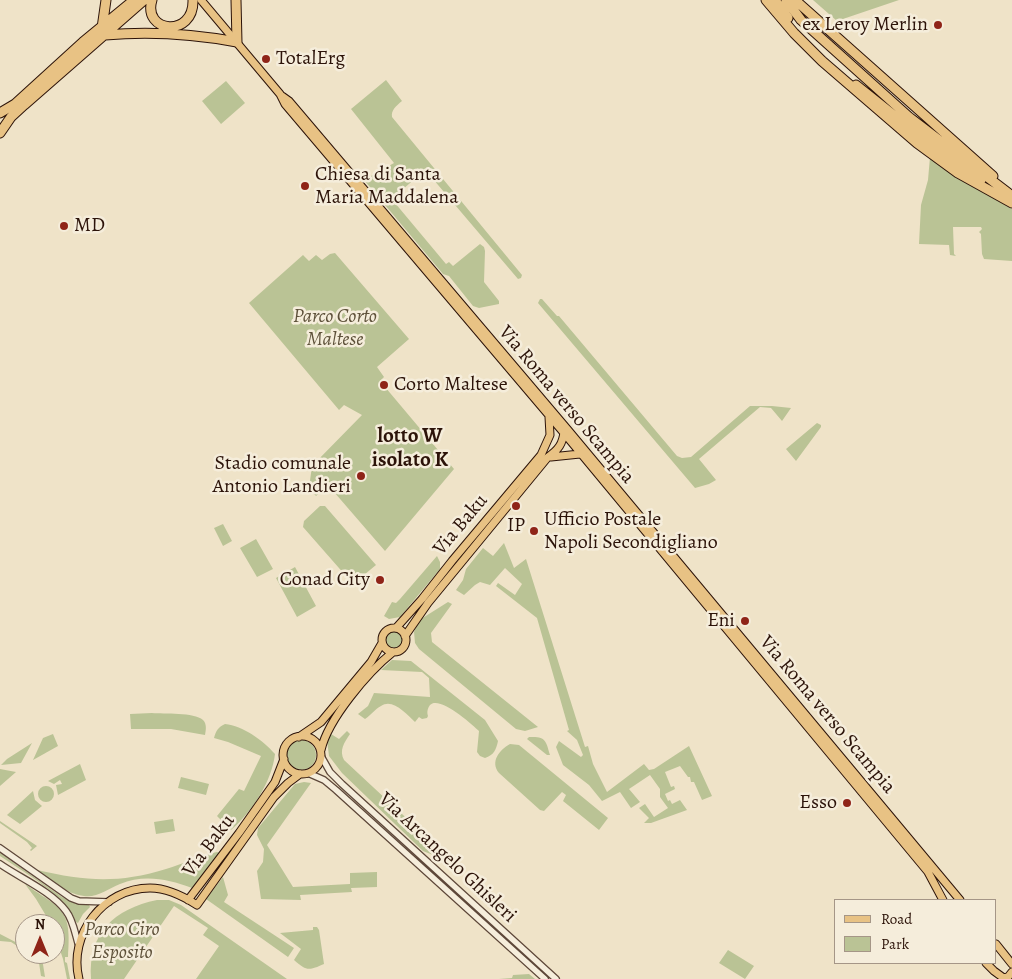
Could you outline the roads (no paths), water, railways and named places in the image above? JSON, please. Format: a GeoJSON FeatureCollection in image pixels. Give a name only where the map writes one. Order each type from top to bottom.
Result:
{"type":"FeatureCollection","features":[{"type":"Feature","properties":{"kind":"highway"},"geometry":{"type":"LineString","coordinates":[[103,31],[106,0]]}},
{"type":"Feature","properties":{"kind":"highway"},"geometry":{"type":"LineString","coordinates":[[0,132],[24,105],[134,0]]}},
{"type":"Feature","properties":{"kind":"highway"},"geometry":{"type":"LineString","coordinates":[[0,113],[15,104],[83,42],[103,31],[144,0]]}},
{"type":"Feature","properties":{"kind":"highway"},"geometry":{"type":"LineString","coordinates":[[152,0],[150,12],[154,19],[165,26],[173,28],[182,25],[188,19],[193,0]]}},
{"type":"Feature","properties":{"kind":"highway"},"geometry":{"type":"LineString","coordinates":[[103,31],[216,38],[237,42],[236,0]]}},
{"type":"Feature","properties":{"kind":"highway"},"geometry":{"type":"LineString","coordinates":[[766,0],[794,33],[822,61],[916,143],[958,173],[1012,203]]}},
{"type":"Feature","properties":{"kind":"highway"},"geometry":{"type":"LineString","coordinates":[[775,0],[794,26],[846,76],[911,129],[1012,203]]}},
{"type":"Feature","properties":{"kind":"highway"},"geometry":{"type":"LineString","coordinates":[[786,0],[801,20],[909,117],[1012,194]]}},
{"type":"Feature","properties":{"kind":"highway"},"geometry":{"type":"LineString","coordinates":[[795,0],[1012,194]]}},
{"type":"Feature","properties":{"kind":"main road","name":"Via Roma verso Scampia"},"geometry":{"type":"LineString","coordinates":[[201,0],[280,94],[289,101],[567,431],[928,872],[942,899]]}},
{"type":"Feature","properties":{"kind":"main road","name":"Via Roma verso Scampia"},"geometry":{"type":"LineString","coordinates":[[280,94],[285,104],[549,416],[567,431],[580,454],[959,899]]}},
{"type":"Feature","properties":{"kind":"main road"},"geometry":{"type":"LineString","coordinates":[[549,416],[551,429],[549,440]]}},
{"type":"Feature","properties":{"kind":"main road"},"geometry":{"type":"LineString","coordinates":[[549,440],[555,435],[567,431]]}},
{"type":"Feature","properties":{"kind":"main road","name":"Via Baku"},"geometry":{"type":"LineString","coordinates":[[405,636],[428,603],[548,457],[557,451],[567,431]]}},
{"type":"Feature","properties":{"kind":"main road","name":"Via Baku"},"geometry":{"type":"LineString","coordinates":[[396,628],[541,454],[549,440]]}},
{"type":"Feature","properties":{"kind":"main road"},"geometry":{"type":"LineString","coordinates":[[548,457],[580,454]]}},
{"type":"Feature","properties":{"kind":"main road"},"geometry":{"type":"LineString","coordinates":[[396,628],[402,631],[405,636],[406,642],[403,648],[393,652],[378,664],[328,727],[316,768],[304,773],[291,770],[284,759],[284,750],[287,744],[321,722],[371,662],[382,643],[382,636],[388,629],[396,628]]}},
{"type":"Feature","properties":{"kind":"main road"},"geometry":{"type":"LineString","coordinates":[[382,643],[386,649],[393,652]]}},
{"type":"Feature","properties":{"kind":"main road"},"geometry":{"type":"LineString","coordinates":[[299,737],[309,738],[316,742],[321,753]]}},
{"type":"Feature","properties":{"kind":"main road","name":"Via Baku"},"geometry":{"type":"LineString","coordinates":[[284,759],[275,782],[188,900],[197,905],[274,797],[288,783],[304,773]]}},
{"type":"Feature","properties":{"kind":"main road"},"geometry":{"type":"LineString","coordinates":[[78,979],[76,958],[78,943],[84,928],[95,914],[109,902],[121,894],[149,888],[174,893],[188,900]]}},
{"type":"Feature","properties":{"kind":"main road"},"geometry":{"type":"LineString","coordinates":[[997,945],[1012,964]]}},
{"type":"Feature","properties":{"kind":"main road"},"geometry":{"type":"LineString","coordinates":[[987,964],[1004,978],[1008,977],[1012,972]]}},
{"type":"Feature","properties":{"kind":"street","name":"Via Arcangelo Ghisleri"},"geometry":{"type":"LineString","coordinates":[[321,753],[330,772],[342,784],[556,979]]}},
{"type":"Feature","properties":{"kind":"street","name":"Via Arcangelo Ghisleri"},"geometry":{"type":"LineString","coordinates":[[304,773],[324,780],[336,790],[545,979]]}},
{"type":"Feature","properties":{"kind":"street"},"geometry":{"type":"LineString","coordinates":[[0,848],[71,898],[79,901],[109,902]]}},
{"type":"Feature","properties":{"kind":"street"},"geometry":{"type":"LineString","coordinates":[[0,864],[54,898],[66,910],[78,943]]}},
{"type":"Feature","properties":{"kind":"place","name":"ex Leroy Merlin"},"geometry":{"type":"Point","coordinates":[938,25]}},
{"type":"Feature","properties":{"kind":"place","name":"TotalErg"},"geometry":{"type":"Point","coordinates":[266,59]}},
{"type":"Feature","properties":{"kind":"place","name":"Chiesa di Santa Maria Maddalena"},"geometry":{"type":"Point","coordinates":[305,186]}},
{"type":"Feature","properties":{"kind":"place","name":"MD"},"geometry":{"type":"Point","coordinates":[64,226]}},
{"type":"Feature","properties":{"kind":"place","name":"Corto Maltese"},"geometry":{"type":"Point","coordinates":[384,385]}},
{"type":"Feature","properties":{"kind":"place","name":"Stadio comunale Antonio Landieri"},"geometry":{"type":"Point","coordinates":[361,476]}},
{"type":"Feature","properties":{"kind":"place","name":"IP"},"geometry":{"type":"Point","coordinates":[516,506]}},
{"type":"Feature","properties":{"kind":"place","name":"Ufficio Postale Napoli Secondigliano"},"geometry":{"type":"Point","coordinates":[534,531]}},
{"type":"Feature","properties":{"kind":"place","name":"Conad City"},"geometry":{"type":"Point","coordinates":[380,580]}},
{"type":"Feature","properties":{"kind":"place","name":"Eni"},"geometry":{"type":"Point","coordinates":[745,621]}},
{"type":"Feature","properties":{"kind":"place","name":"Esso"},"geometry":{"type":"Point","coordinates":[847,803]}},
{"type":"Feature","properties":{"kind":"district","name":"lotto W isolato K"},"geometry":{"type":"Point","coordinates":[410,449]}},
{"type":"Feature","properties":{"kind":"park label","name":"Parco Corto Maltese"},"geometry":{"type":"Point","coordinates":[335,328]}},
{"type":"Feature","properties":{"kind":"park label","name":"Parco Ciro Esposito"},"geometry":{"type":"Point","coordinates":[122,942]}}]}
